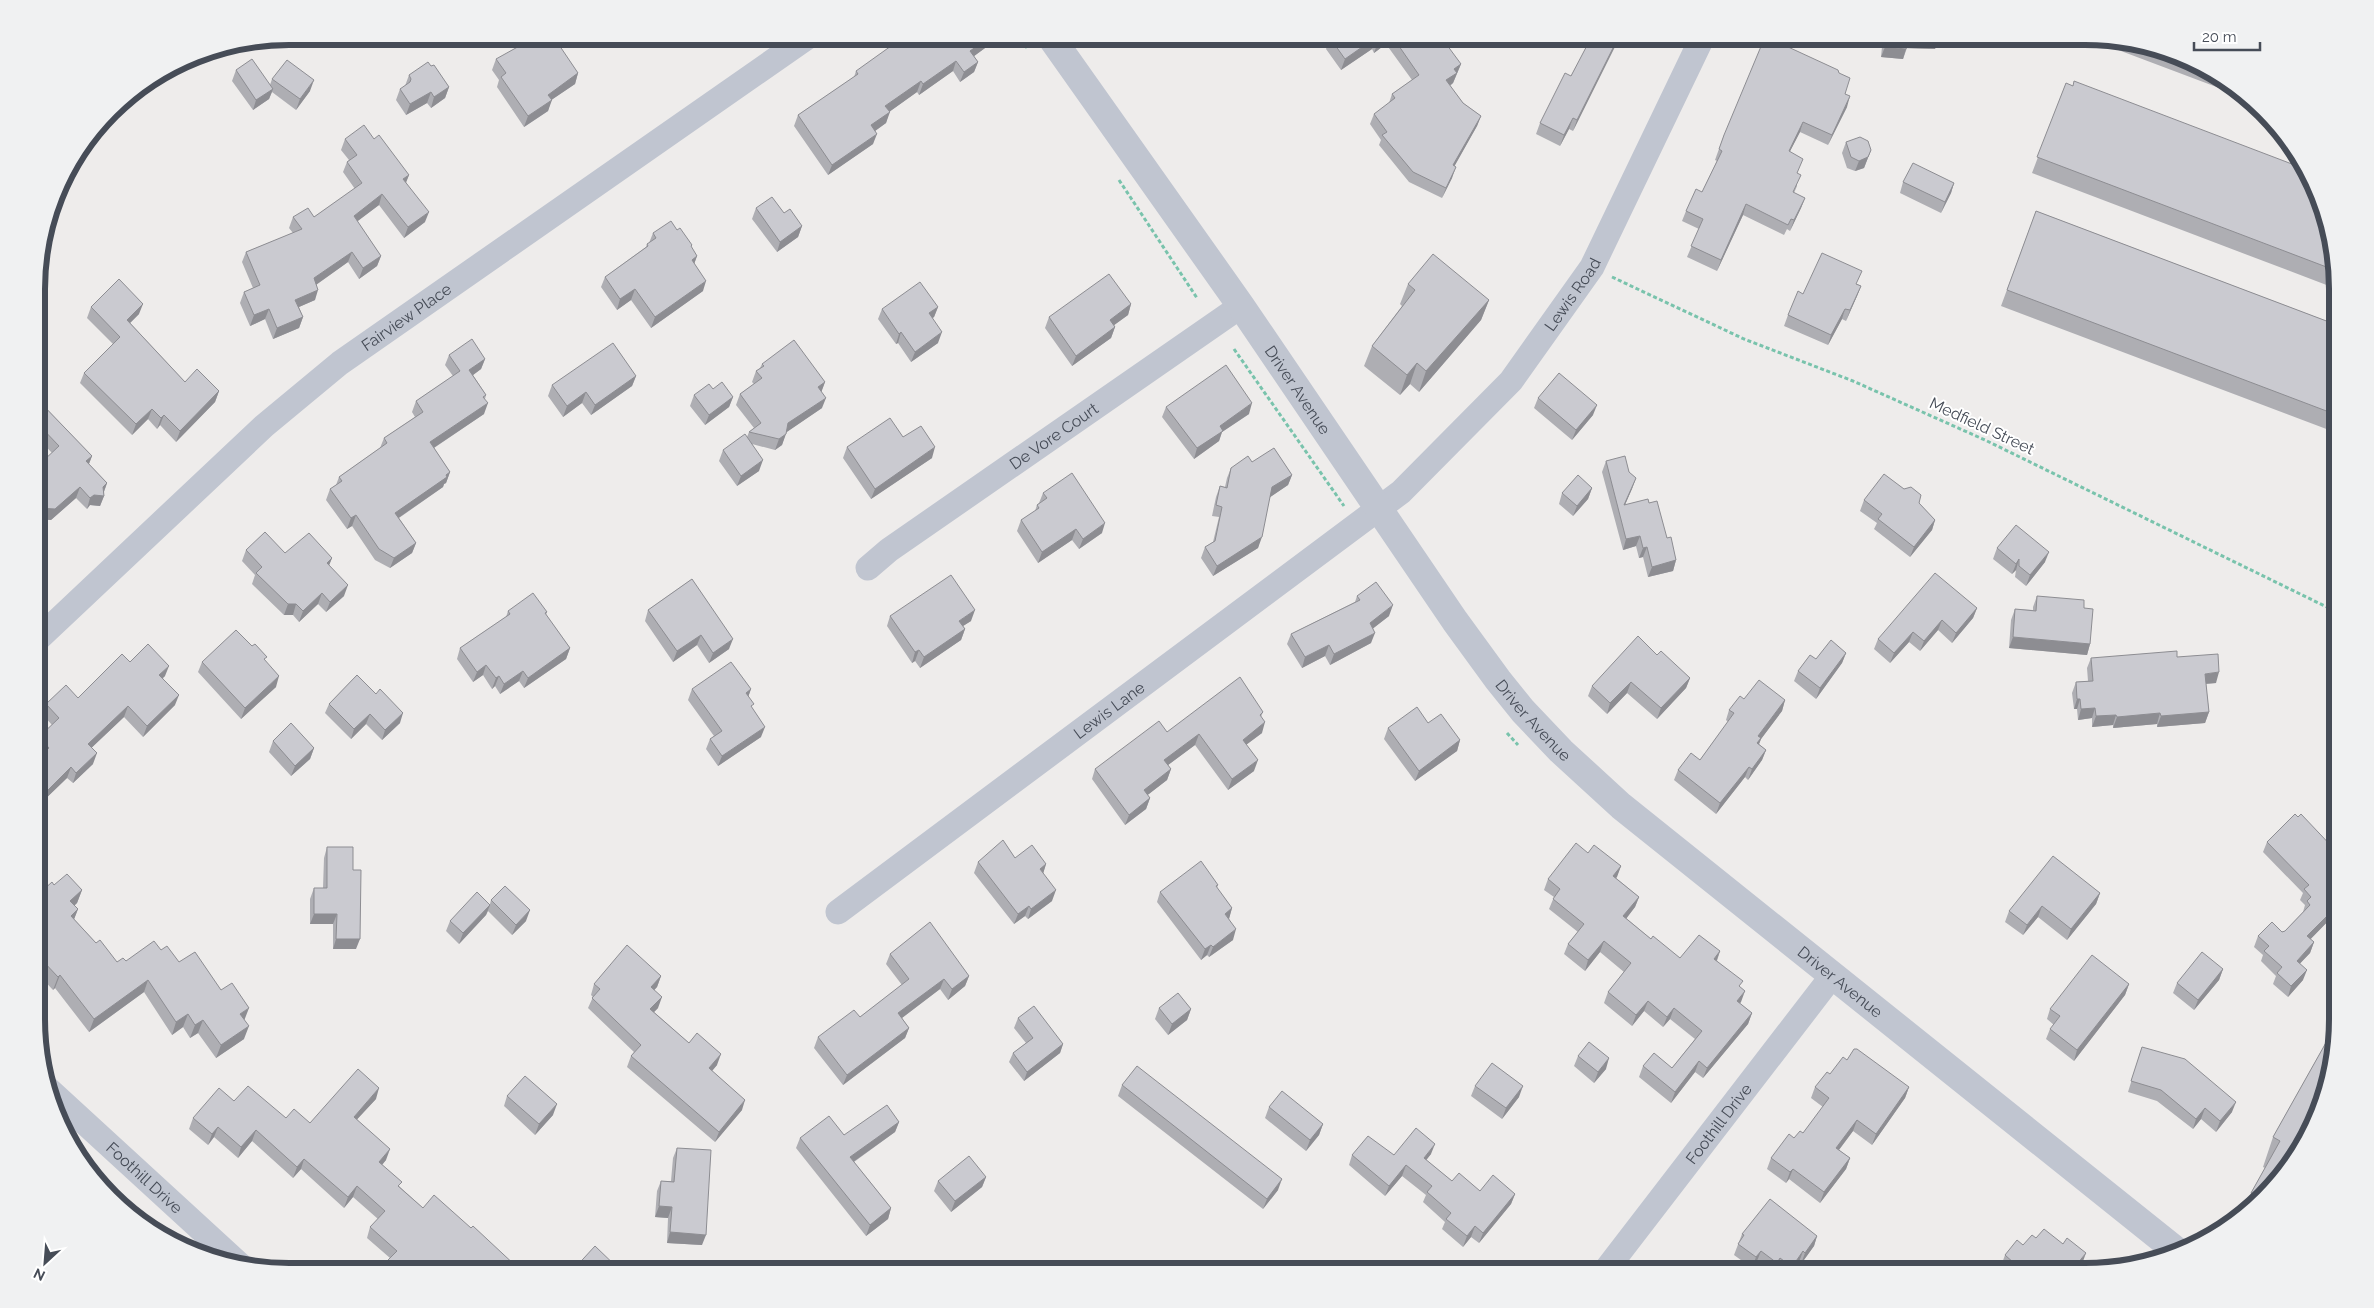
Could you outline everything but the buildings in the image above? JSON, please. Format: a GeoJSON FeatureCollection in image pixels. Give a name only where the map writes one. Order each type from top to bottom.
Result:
{"type":"FeatureCollection","features":[{"type":"Feature","properties":{"kind":"street","name":"Fairview Place"},"geometry":{"type":"LineString","coordinates":[[45,633],[264,426],[340,362],[796,45]]}},
{"type":"Feature","properties":{"kind":"street","name":"Driver Avenue"},"geometry":{"type":"LineString","coordinates":[[1041,45],[1241,306],[1454,621],[1523,711],[1561,751],[1621,806],[2172,1247]]}},
{"type":"Feature","properties":{"kind":"street","name":"Lewis Road"},"geometry":{"type":"LineString","coordinates":[[1379,509],[1401,492],[1511,381],[1564,309],[1592,268],[1607,240],[1699,45]]}},
{"type":"Feature","properties":{"kind":"street","name":"De Vore Court"},"geometry":{"type":"LineString","coordinates":[[868,568],[889,550],[1241,306]]}},
{"type":"Feature","properties":{"kind":"street","name":"Lewis Lane"},"geometry":{"type":"LineString","coordinates":[[838,912],[1379,509]]}},
{"type":"Feature","properties":{"kind":"street","name":"Foothill Drive"},"geometry":{"type":"LineString","coordinates":[[1611,1263],[1832,976]]}},
{"type":"Feature","properties":{"kind":"street","name":"Foothill Drive"},"geometry":{"type":"LineString","coordinates":[[58,1098],[230,1256]]}},
{"type":"Feature","properties":{"kind":"path"},"geometry":{"type":"LineString","coordinates":[[1116,176],[1197,298]]}},
{"type":"Feature","properties":{"kind":"path","name":"Medfield Street"},"geometry":{"type":"LineString","coordinates":[[1610,276],[1744,339],[1854,381],[1985,440],[2329,608]]}},
{"type":"Feature","properties":{"kind":"path"},"geometry":{"type":"LineString","coordinates":[[1234,349],[1344,507]]}}]}
